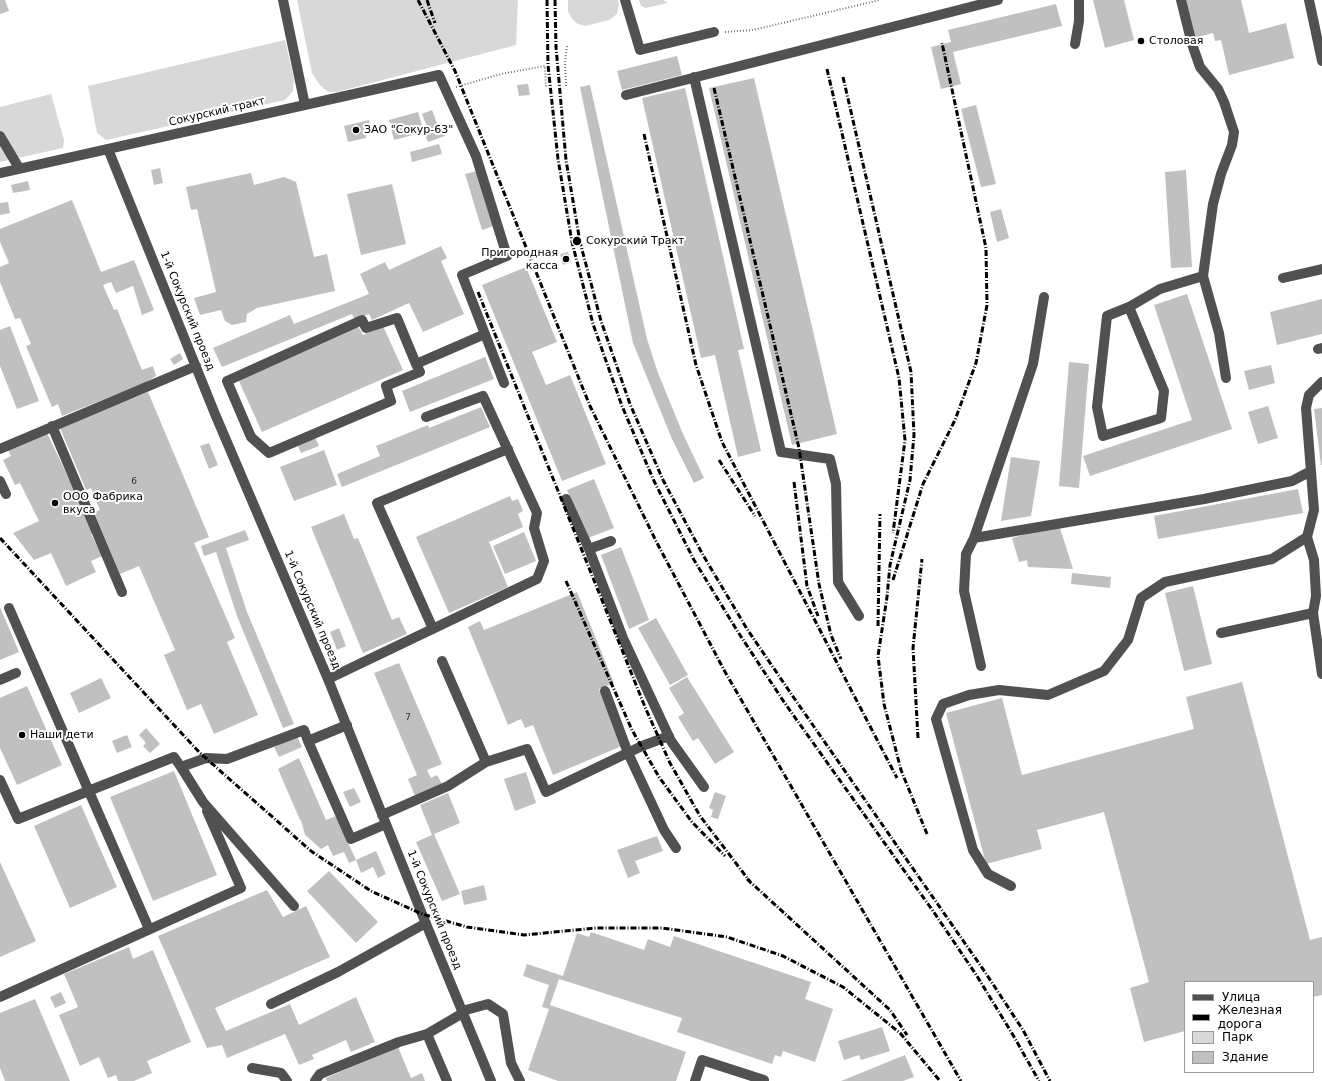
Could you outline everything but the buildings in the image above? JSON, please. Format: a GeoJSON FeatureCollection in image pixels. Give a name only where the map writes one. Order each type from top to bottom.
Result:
{"type":"FeatureCollection","features":[{"type":"Feature","properties":{"kind":"street"},"geometry":{"type":"LineString","coordinates":[[283,0],[305,105]]}},
{"type":"Feature","properties":{"kind":"street"},"geometry":{"type":"LineString","coordinates":[[625,0],[640,50],[714,32]]}},
{"type":"Feature","properties":{"kind":"street"},"geometry":{"type":"LineString","coordinates":[[626,95],[998,0]]}},
{"type":"Feature","properties":{"kind":"street"},"geometry":{"type":"LineString","coordinates":[[1075,44],[1079,21],[1079,0]]}},
{"type":"Feature","properties":{"kind":"street"},"geometry":{"type":"LineString","coordinates":[[1181,0],[1192,44],[1200,67],[1218,89],[1234,132],[1232,145],[1221,174],[1213,204],[1203,276],[1218,333],[1226,378]]}},
{"type":"Feature","properties":{"kind":"street"},"geometry":{"type":"LineString","coordinates":[[1308,0],[1322,61]]}},
{"type":"Feature","properties":{"kind":"street","name":"Сокурский тракт"},"geometry":{"type":"LineString","coordinates":[[0,173],[439,75],[446,90]]}},
{"type":"Feature","properties":{"kind":"street"},"geometry":{"type":"LineString","coordinates":[[694,77],[781,452],[830,459],[836,484],[838,582],[859,616]]}},
{"type":"Feature","properties":{"kind":"street"},"geometry":{"type":"LineString","coordinates":[[446,90],[476,156],[507,256],[462,275],[504,383]]}},
{"type":"Feature","properties":{"kind":"street"},"geometry":{"type":"LineString","coordinates":[[0,136],[19,168]]}},
{"type":"Feature","properties":{"kind":"street","name":"1-й Сокурский проезд"},"geometry":{"type":"LineString","coordinates":[[108,149],[196,366],[328,679],[491,1081]]}},
{"type":"Feature","properties":{"kind":"street"},"geometry":{"type":"LineString","coordinates":[[1283,278],[1322,269]]}},
{"type":"Feature","properties":{"kind":"street"},"geometry":{"type":"LineString","coordinates":[[1129,307],[1164,391],[1161,418],[1103,436],[1097,406],[1107,316],[1129,307],[1160,289],[1203,276]]}},
{"type":"Feature","properties":{"kind":"street"},"geometry":{"type":"LineString","coordinates":[[981,666],[964,591],[966,554],[974,538],[1033,364],[1044,297]]}},
{"type":"Feature","properties":{"kind":"street"},"geometry":{"type":"LineString","coordinates":[[397,318],[416,364],[420,372],[386,386],[392,401],[269,452],[251,437],[227,380],[362,320],[366,328],[397,318]]}},
{"type":"Feature","properties":{"kind":"street"},"geometry":{"type":"LineString","coordinates":[[416,364],[485,334]]}},
{"type":"Feature","properties":{"kind":"street"},"geometry":{"type":"LineString","coordinates":[[0,449],[196,366]]}},
{"type":"Feature","properties":{"kind":"street"},"geometry":{"type":"LineString","coordinates":[[1322,382],[1309,395],[1306,408],[1314,510],[1307,537],[1314,560],[1316,596],[1312,613],[1322,674]]}},
{"type":"Feature","properties":{"kind":"street"},"geometry":{"type":"LineString","coordinates":[[328,679],[537,579],[544,561],[534,528],[537,513],[483,396],[426,417]]}},
{"type":"Feature","properties":{"kind":"street"},"geometry":{"type":"LineString","coordinates":[[52,426],[122,592]]}},
{"type":"Feature","properties":{"kind":"street"},"geometry":{"type":"LineString","coordinates":[[433,629],[377,503],[508,449]]}},
{"type":"Feature","properties":{"kind":"street"},"geometry":{"type":"LineString","coordinates":[[974,538],[1204,499],[1285,483],[1292,481],[1311,470]]}},
{"type":"Feature","properties":{"kind":"street"},"geometry":{"type":"LineString","coordinates":[[0,481],[6,494]]}},
{"type":"Feature","properties":{"kind":"street"},"geometry":{"type":"LineString","coordinates":[[566,499],[588,549],[623,638],[669,736],[704,787]]}},
{"type":"Feature","properties":{"kind":"street"},"geometry":{"type":"LineString","coordinates":[[1011,886],[988,874],[973,850],[936,719],[943,704],[969,695],[999,690],[1048,694],[1104,671],[1128,640],[1142,598],[1165,582],[1272,559],[1307,537]]}},
{"type":"Feature","properties":{"kind":"street"},"geometry":{"type":"LineString","coordinates":[[588,549],[610,541]]}},
{"type":"Feature","properties":{"kind":"street"},"geometry":{"type":"LineString","coordinates":[[9,608],[87,792],[149,929]]}},
{"type":"Feature","properties":{"kind":"street"},"geometry":{"type":"LineString","coordinates":[[1221,633],[1312,613]]}},
{"type":"Feature","properties":{"kind":"street"},"geometry":{"type":"LineString","coordinates":[[442,661],[486,762]]}},
{"type":"Feature","properties":{"kind":"street"},"geometry":{"type":"LineString","coordinates":[[0,680],[16,673]]}},
{"type":"Feature","properties":{"kind":"street"},"geometry":{"type":"LineString","coordinates":[[605,691],[628,753],[664,830],[676,848]]}},
{"type":"Feature","properties":{"kind":"street"},"geometry":{"type":"LineString","coordinates":[[308,740],[347,726]]}},
{"type":"Feature","properties":{"kind":"street"},"geometry":{"type":"LineString","coordinates":[[181,767],[206,758],[227,759],[304,730],[351,840],[384,820],[448,786],[486,762],[527,749],[546,792],[628,753],[669,736]]}},
{"type":"Feature","properties":{"kind":"street"},"geometry":{"type":"LineString","coordinates":[[0,780],[18,819],[174,757],[203,802],[241,888],[0,997]]}},
{"type":"Feature","properties":{"kind":"street"},"geometry":{"type":"LineString","coordinates":[[0,805],[10,801]]}},
{"type":"Feature","properties":{"kind":"street"},"geometry":{"type":"LineString","coordinates":[[203,802],[294,906]]}},
{"type":"Feature","properties":{"kind":"street"},"geometry":{"type":"LineString","coordinates":[[271,1004],[338,972],[426,923]]}},
{"type":"Feature","properties":{"kind":"street"},"geometry":{"type":"LineString","coordinates":[[315,1081],[320,1074],[399,1042],[427,1034],[462,1012],[488,1004],[503,1014],[511,1063],[520,1081]]}},
{"type":"Feature","properties":{"kind":"street"},"geometry":{"type":"LineString","coordinates":[[427,1034],[447,1081]]}},
{"type":"Feature","properties":{"kind":"street"},"geometry":{"type":"LineString","coordinates":[[694,1081],[702,1060],[764,1080],[761,1081]]}},
{"type":"Feature","properties":{"kind":"street"},"geometry":{"type":"LineString","coordinates":[[252,1068],[280,1073],[287,1081]]}},
{"type":"Feature","properties":{"kind":"path"},"geometry":{"type":"LineString","coordinates":[[714,32],[753,30],[880,0]]}},
{"type":"Feature","properties":{"kind":"path"},"geometry":{"type":"LineString","coordinates":[[566,86],[565,63],[567,45]]}},
{"type":"Feature","properties":{"kind":"path"},"geometry":{"type":"LineString","coordinates":[[446,90],[501,74],[545,66],[546,88]]}},
{"type":"Feature","properties":{"kind":"green space"},"geometry":{"type":"Polygon","coordinates":[[[297,0],[518,0],[516,45],[337,92],[328,92],[319,84],[312,73],[297,0]]]}},
{"type":"Feature","properties":{"kind":"green space"},"geometry":{"type":"Polygon","coordinates":[[[568,0],[618,0],[619,5],[617,14],[609,20],[585,26],[578,24],[572,19],[568,11],[568,0]]]}},
{"type":"Feature","properties":{"kind":"green space"},"geometry":{"type":"Polygon","coordinates":[[[639,0],[663,0],[668,3],[646,8],[641,6],[639,0]]]}},
{"type":"Feature","properties":{"kind":"green space"},"geometry":{"type":"Polygon","coordinates":[[[285,40],[294,80],[293,91],[285,100],[106,140],[97,133],[88,86],[285,40]]]}},
{"type":"Feature","properties":{"kind":"green space"},"geometry":{"type":"Polygon","coordinates":[[[51,94],[64,140],[63,148],[0,162],[0,107],[51,94]]]}},
{"type":"Feature","properties":{"kind":"railway"},"geometry":{"type":"LineString","coordinates":[[418,0],[455,71],[590,406],[656,541],[724,670],[961,1081]]}},
{"type":"Feature","properties":{"kind":"railway"},"geometry":{"type":"LineString","coordinates":[[427,0],[435,23]]}},
{"type":"Feature","properties":{"kind":"railway"},"geometry":{"type":"LineString","coordinates":[[547,0],[548,65],[558,159],[572,242],[593,324],[622,406],[654,481],[694,560],[738,632],[784,702],[933,911],[977,976],[1039,1081]]}},
{"type":"Feature","properties":{"kind":"railway"},"geometry":{"type":"LineString","coordinates":[[555,0],[556,47],[566,160],[580,242],[601,321],[630,404],[663,480],[703,555],[747,629],[985,972],[1023,1030],[1050,1081]]}},
{"type":"Feature","properties":{"kind":"railway"},"geometry":{"type":"LineString","coordinates":[[893,580],[923,484],[955,420],[976,363],[987,305],[986,248],[942,43]]}},
{"type":"Feature","properties":{"kind":"railway"},"geometry":{"type":"LineString","coordinates":[[827,69],[899,378],[905,440],[893,533]]}},
{"type":"Feature","properties":{"kind":"railway"},"geometry":{"type":"LineString","coordinates":[[843,77],[911,372],[914,435],[910,480],[890,565],[887,597],[878,656],[884,704],[901,770],[927,834]]}},
{"type":"Feature","properties":{"kind":"railway"},"geometry":{"type":"LineString","coordinates":[[714,88],[799,448],[819,584],[831,635],[841,659]]}},
{"type":"Feature","properties":{"kind":"railway"},"geometry":{"type":"LineString","coordinates":[[644,134],[696,365],[722,442],[897,778]]}},
{"type":"Feature","properties":{"kind":"railway"},"geometry":{"type":"LineString","coordinates":[[478,292],[645,707],[670,763],[700,816],[751,883]]}},
{"type":"Feature","properties":{"kind":"railway"},"geometry":{"type":"LineString","coordinates":[[719,460],[755,516]]}},
{"type":"Feature","properties":{"kind":"railway"},"geometry":{"type":"LineString","coordinates":[[794,482],[807,586],[818,616]]}},
{"type":"Feature","properties":{"kind":"railway"},"geometry":{"type":"LineString","coordinates":[[878,626],[880,514]]}},
{"type":"Feature","properties":{"kind":"railway"},"geometry":{"type":"LineString","coordinates":[[0,538],[200,753],[311,851],[371,891],[422,914],[467,927],[524,935],[596,928],[662,928],[727,937],[783,956],[843,987],[900,1033],[940,1081]]}},
{"type":"Feature","properties":{"kind":"railway"},"geometry":{"type":"LineString","coordinates":[[918,738],[913,648],[922,559]]}},
{"type":"Feature","properties":{"kind":"railway"},"geometry":{"type":"LineString","coordinates":[[566,581],[632,730],[659,777],[692,822],[725,856]]}},
{"type":"Feature","properties":{"kind":"railway"},"geometry":{"type":"LineString","coordinates":[[747,879],[890,1010],[907,1035]]}},
{"type":"Feature","properties":{"kind":"place","name":"Cтоловая"},"geometry":{"type":"Point","coordinates":[1141,41]}},
{"type":"Feature","properties":{"kind":"place","name":"ЗАО \"Сокур-63\""},"geometry":{"type":"Point","coordinates":[356,130]}},
{"type":"Feature","properties":{"kind":"place","name":"Сокурский Тракт"},"geometry":{"type":"Point","coordinates":[577,241]}},
{"type":"Feature","properties":{"kind":"place","name":"Пригородная касса"},"geometry":{"type":"Point","coordinates":[566,259]}},
{"type":"Feature","properties":{"kind":"place","name":"ООО Фабрика вкуса"},"geometry":{"type":"Point","coordinates":[55,503]}},
{"type":"Feature","properties":{"kind":"place","name":"Наши дети"},"geometry":{"type":"Point","coordinates":[22,735]}}]}
